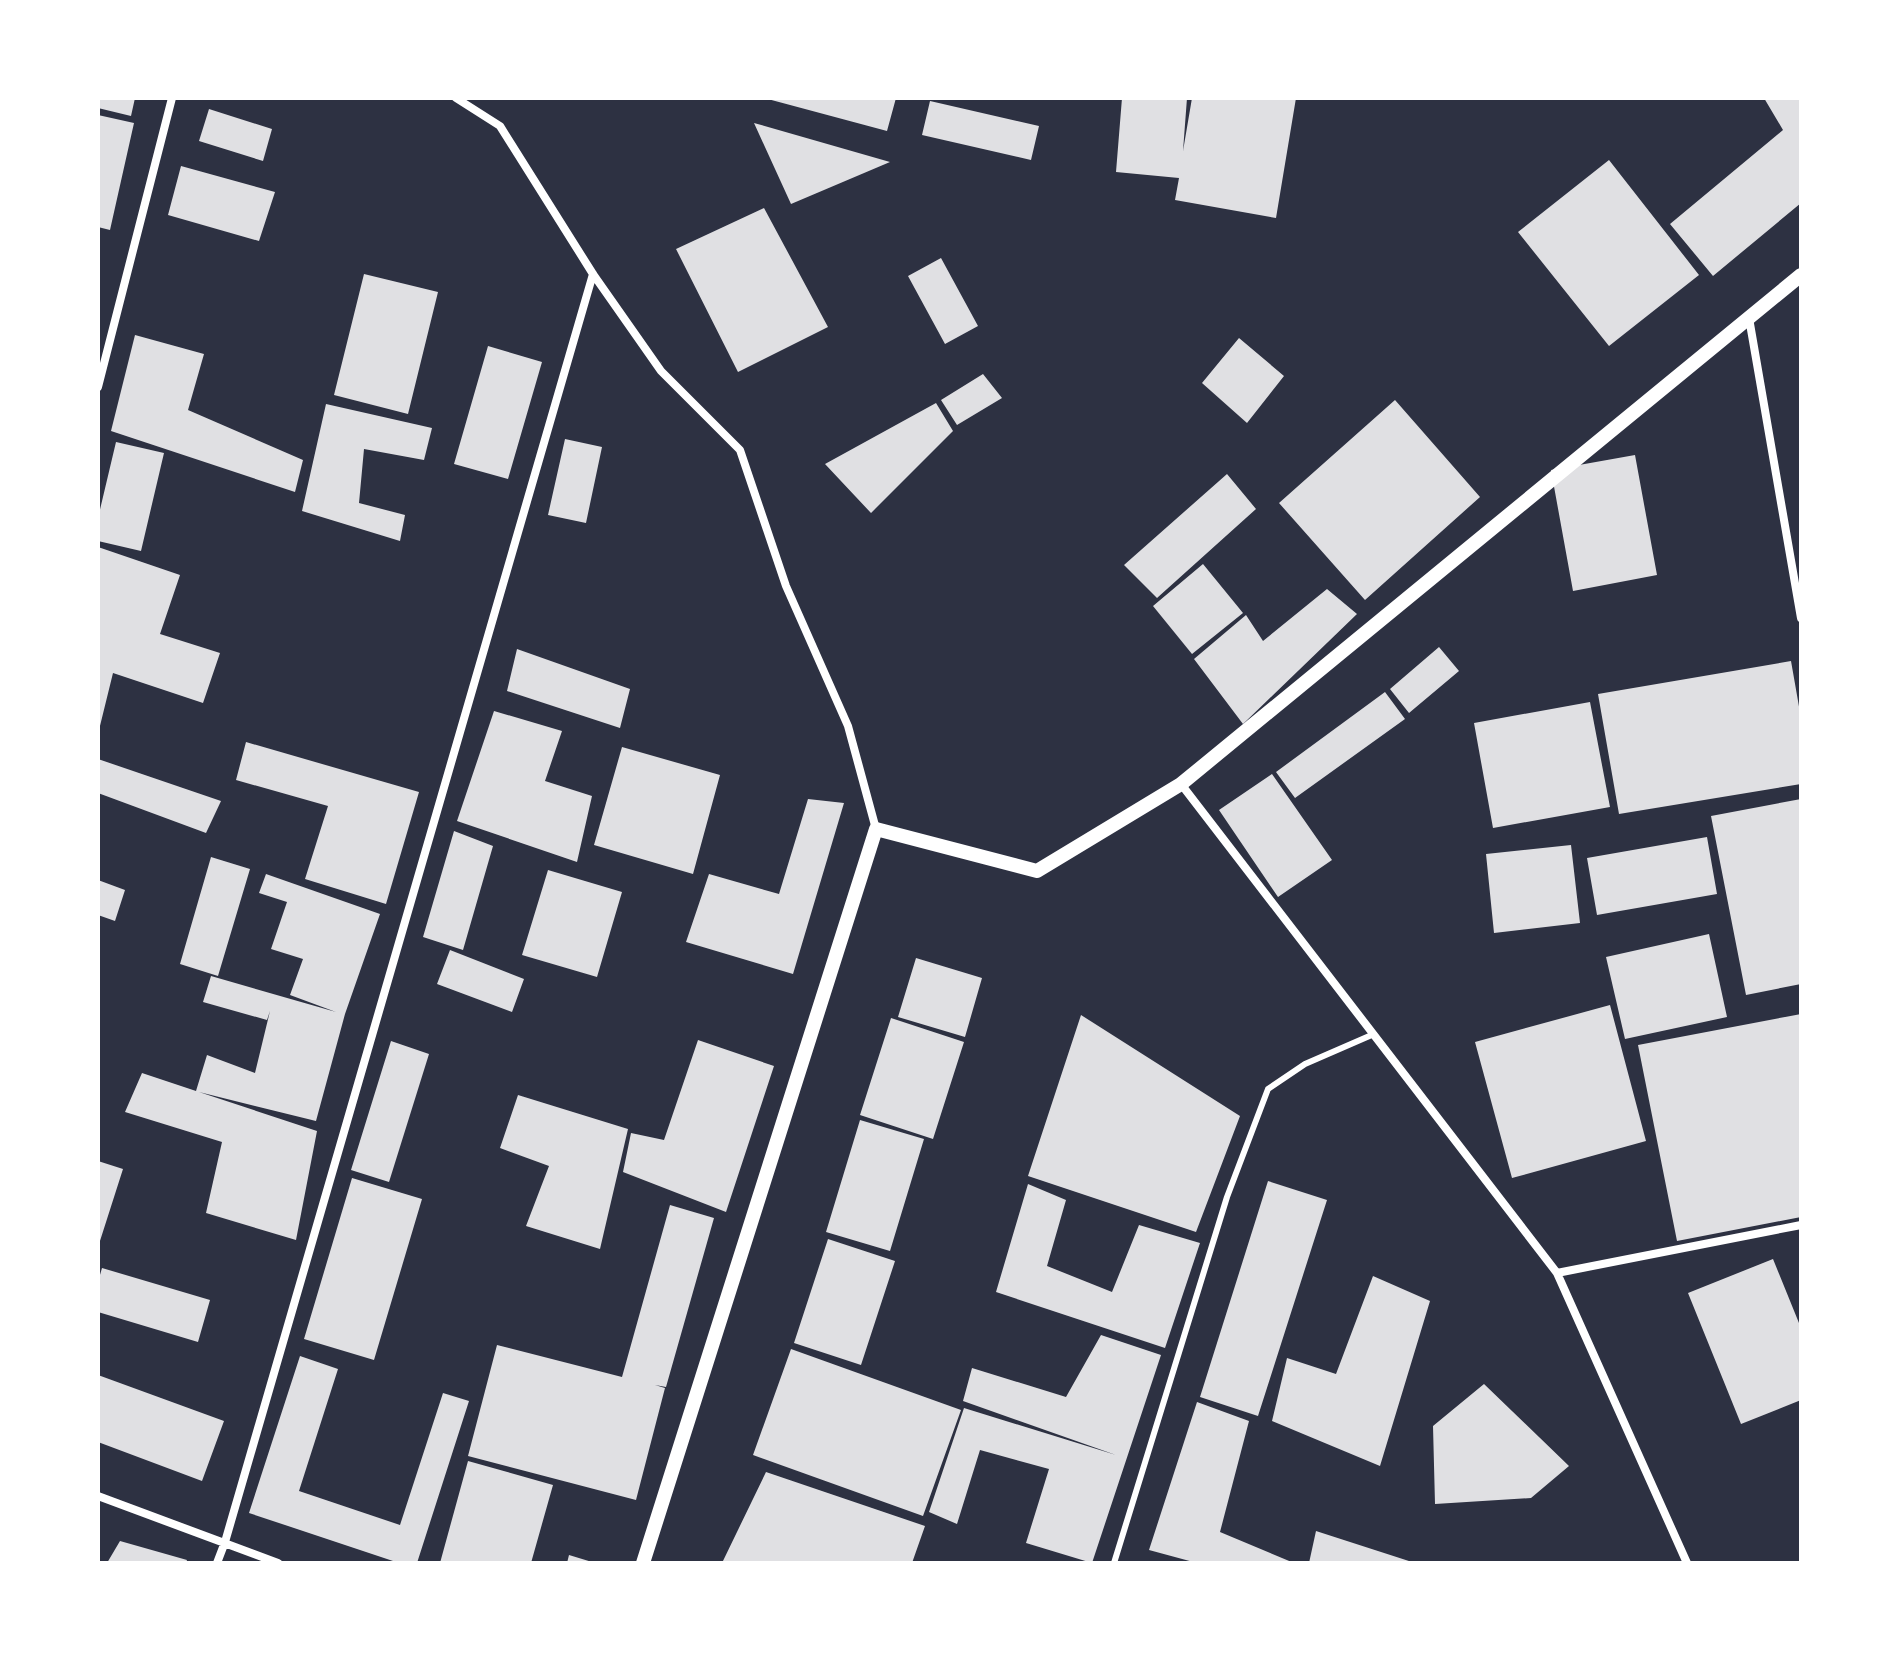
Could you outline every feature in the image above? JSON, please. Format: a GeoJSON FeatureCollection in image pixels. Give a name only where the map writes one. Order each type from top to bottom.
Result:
{"type":"FeatureCollection","features":[{"type":"Feature","properties":{"kind":"street"},"geometry":{"type":"LineString","coordinates":[[98,387],[172,98]]}},
{"type":"Feature","properties":{"kind":"street"},"geometry":{"type":"LineString","coordinates":[[456,98],[500,126],[593,274],[661,371],[740,450],[786,586],[848,726],[876,829],[643,1563]]}},
{"type":"Feature","properties":{"kind":"street"},"geometry":{"type":"LineString","coordinates":[[217,1563],[593,274]]}},
{"type":"Feature","properties":{"kind":"street"},"geometry":{"type":"LineString","coordinates":[[876,829],[1037,871],[1181,784],[1801,275]]}},
{"type":"Feature","properties":{"kind":"street"},"geometry":{"type":"LineString","coordinates":[[1749,318],[1801,618]]}},
{"type":"Feature","properties":{"kind":"street"},"geometry":{"type":"LineString","coordinates":[[1181,784],[1557,1273],[1687,1563]]}},
{"type":"Feature","properties":{"kind":"street"},"geometry":{"type":"LineString","coordinates":[[1557,1273],[1801,1225]]}},
{"type":"Feature","properties":{"kind":"street"},"geometry":{"type":"LineString","coordinates":[[98,1496],[278,1563]]}},
{"type":"Feature","properties":{"kind":"lane"},"geometry":{"type":"LineString","coordinates":[[1114,1563],[1227,1197],[1268,1089],[1305,1064],[1374,1034]]}},
{"type":"Feature","properties":{"kind":"building"},"geometry":{"type":"Polygon","coordinates":[[[98,98],[135,98],[131,116],[98,108],[98,98]]]}},
{"type":"Feature","properties":{"kind":"building"},"geometry":{"type":"Polygon","coordinates":[[[764,98],[896,98],[887,131],[764,98]]]}},
{"type":"Feature","properties":{"kind":"building"},"geometry":{"type":"Polygon","coordinates":[[[1122,98],[1187,98],[1183,151],[1192,98],[1296,98],[1276,218],[1175,200],[1179,178],[1116,172],[1122,98]]]}},
{"type":"Feature","properties":{"kind":"building"},"geometry":{"type":"Polygon","coordinates":[[[1764,98],[1801,98],[1801,203],[1713,276],[1670,224],[1783,130],[1764,98]]]}},
{"type":"Feature","properties":{"kind":"building"},"geometry":{"type":"Polygon","coordinates":[[[930,101],[1039,126],[1031,160],[922,135],[930,101]]]}},
{"type":"Feature","properties":{"kind":"building"},"geometry":{"type":"Polygon","coordinates":[[[209,109],[272,129],[263,161],[199,141],[209,109]]]}},
{"type":"Feature","properties":{"kind":"building"},"geometry":{"type":"Polygon","coordinates":[[[98,115],[134,123],[110,230],[98,227],[98,115]]]}},
{"type":"Feature","properties":{"kind":"building"},"geometry":{"type":"Polygon","coordinates":[[[754,123],[890,162],[791,204],[754,123]]]}},
{"type":"Feature","properties":{"kind":"building"},"geometry":{"type":"Polygon","coordinates":[[[1609,160],[1699,275],[1609,346],[1518,232],[1609,160]]]}},
{"type":"Feature","properties":{"kind":"building"},"geometry":{"type":"Polygon","coordinates":[[[181,166],[275,192],[259,241],[168,215],[181,166]]]}},
{"type":"Feature","properties":{"kind":"building"},"geometry":{"type":"Polygon","coordinates":[[[764,208],[828,327],[738,372],[676,249],[764,208]]]}},
{"type":"Feature","properties":{"kind":"building"},"geometry":{"type":"Polygon","coordinates":[[[941,258],[978,326],[945,344],[908,276],[941,258]]]}},
{"type":"Feature","properties":{"kind":"building"},"geometry":{"type":"Polygon","coordinates":[[[364,274],[438,292],[408,414],[334,395],[364,274]]]}},
{"type":"Feature","properties":{"kind":"building"},"geometry":{"type":"Polygon","coordinates":[[[135,335],[204,354],[188,410],[303,460],[295,492],[111,431],[135,335]]]}},
{"type":"Feature","properties":{"kind":"building"},"geometry":{"type":"Polygon","coordinates":[[[1239,338],[1284,376],[1247,423],[1202,383],[1239,338]]]}},
{"type":"Feature","properties":{"kind":"building"},"geometry":{"type":"Polygon","coordinates":[[[488,346],[542,362],[508,479],[454,464],[488,346]]]}},
{"type":"Feature","properties":{"kind":"building"},"geometry":{"type":"Polygon","coordinates":[[[983,374],[1002,398],[957,425],[941,400],[983,374]]]}},
{"type":"Feature","properties":{"kind":"building"},"geometry":{"type":"Polygon","coordinates":[[[1395,400],[1480,497],[1365,600],[1279,503],[1395,400]]]}},
{"type":"Feature","properties":{"kind":"building"},"geometry":{"type":"Polygon","coordinates":[[[936,403],[953,431],[871,513],[825,464],[936,403]]]}},
{"type":"Feature","properties":{"kind":"building"},"geometry":{"type":"Polygon","coordinates":[[[326,404],[432,428],[424,460],[364,449],[359,503],[405,515],[400,541],[302,511],[326,404]]]}},
{"type":"Feature","properties":{"kind":"building"},"geometry":{"type":"Polygon","coordinates":[[[565,439],[602,447],[586,523],[548,515],[565,439]]]}},
{"type":"Feature","properties":{"kind":"building"},"geometry":{"type":"Polygon","coordinates":[[[116,442],[164,453],[141,551],[98,541],[98,518],[116,442]]]}},
{"type":"Feature","properties":{"kind":"building"},"geometry":{"type":"Polygon","coordinates":[[[1635,455],[1657,575],[1573,591],[1551,470],[1635,455]]]}},
{"type":"Feature","properties":{"kind":"building"},"geometry":{"type":"Polygon","coordinates":[[[1227,474],[1256,509],[1157,598],[1124,565],[1227,474]]]}},
{"type":"Feature","properties":{"kind":"building"},"geometry":{"type":"Polygon","coordinates":[[[98,547],[180,575],[160,634],[220,653],[203,703],[113,673],[98,734],[98,547]]]}},
{"type":"Feature","properties":{"kind":"building"},"geometry":{"type":"Polygon","coordinates":[[[1203,564],[1243,613],[1192,654],[1153,606],[1203,564]]]}},
{"type":"Feature","properties":{"kind":"building"},"geometry":{"type":"Polygon","coordinates":[[[1327,589],[1357,614],[1243,724],[1194,659],[1246,615],[1263,641],[1327,589]]]}},
{"type":"Feature","properties":{"kind":"building"},"geometry":{"type":"Polygon","coordinates":[[[1439,647],[1459,671],[1409,713],[1390,689],[1439,647]]]}},
{"type":"Feature","properties":{"kind":"building"},"geometry":{"type":"Polygon","coordinates":[[[517,649],[630,689],[620,728],[507,691],[517,649]]]}},
{"type":"Feature","properties":{"kind":"building"},"geometry":{"type":"Polygon","coordinates":[[[1791,661],[1801,718],[1801,784],[1619,814],[1598,694],[1791,661]]]}},
{"type":"Feature","properties":{"kind":"building"},"geometry":{"type":"Polygon","coordinates":[[[1385,692],[1405,719],[1295,798],[1276,772],[1385,692]]]}},
{"type":"Feature","properties":{"kind":"building"},"geometry":{"type":"Polygon","coordinates":[[[1590,702],[1610,807],[1493,828],[1474,723],[1590,702]]]}},
{"type":"Feature","properties":{"kind":"building"},"geometry":{"type":"Polygon","coordinates":[[[494,711],[562,731],[545,781],[592,796],[577,862],[457,821],[494,711]]]}},
{"type":"Feature","properties":{"kind":"building"},"geometry":{"type":"Polygon","coordinates":[[[246,742],[419,792],[386,904],[305,879],[328,806],[236,780],[246,742]]]}},
{"type":"Feature","properties":{"kind":"building"},"geometry":{"type":"Polygon","coordinates":[[[622,747],[720,775],[693,874],[594,845],[622,747]]]}},
{"type":"Feature","properties":{"kind":"building"},"geometry":{"type":"Polygon","coordinates":[[[98,759],[221,801],[206,833],[98,793],[98,759]]]}},
{"type":"Feature","properties":{"kind":"building"},"geometry":{"type":"Polygon","coordinates":[[[1272,774],[1332,860],[1278,897],[1219,810],[1272,774]]]}},
{"type":"Feature","properties":{"kind":"building"},"geometry":{"type":"Polygon","coordinates":[[[808,799],[844,803],[793,974],[686,942],[709,874],[779,894],[808,799]]]}},
{"type":"Feature","properties":{"kind":"building"},"geometry":{"type":"Polygon","coordinates":[[[1801,799],[1801,984],[1746,995],[1711,816],[1801,799]]]}},
{"type":"Feature","properties":{"kind":"building"},"geometry":{"type":"Polygon","coordinates":[[[454,831],[493,846],[463,950],[423,937],[454,831]]]}},
{"type":"Feature","properties":{"kind":"building"},"geometry":{"type":"Polygon","coordinates":[[[1707,837],[1717,894],[1597,915],[1587,858],[1707,837]]]}},
{"type":"Feature","properties":{"kind":"building"},"geometry":{"type":"Polygon","coordinates":[[[1571,845],[1580,923],[1494,933],[1486,854],[1571,845]]]}},
{"type":"Feature","properties":{"kind":"building"},"geometry":{"type":"Polygon","coordinates":[[[211,857],[250,869],[218,976],[180,964],[211,857]]]}},
{"type":"Feature","properties":{"kind":"building"},"geometry":{"type":"Polygon","coordinates":[[[548,870],[622,892],[597,977],[522,955],[548,870]]]}},
{"type":"Feature","properties":{"kind":"building"},"geometry":{"type":"Polygon","coordinates":[[[266,874],[380,914],[345,1014],[316,1121],[199,1092],[317,1131],[296,1240],[206,1213],[222,1142],[125,1112],[142,1073],[196,1091],[207,1055],[255,1073],[270,1011],[267,1020],[203,1002],[211,976],[336,1012],[290,995],[303,959],[271,949],[287,902],[259,893],[266,874]]]}},
{"type":"Feature","properties":{"kind":"building"},"geometry":{"type":"Polygon","coordinates":[[[98,880],[125,890],[115,921],[98,915],[98,880]]]}},
{"type":"Feature","properties":{"kind":"building"},"geometry":{"type":"Polygon","coordinates":[[[1709,934],[1727,1017],[1625,1039],[1606,957],[1709,934]]]}},
{"type":"Feature","properties":{"kind":"building"},"geometry":{"type":"Polygon","coordinates":[[[450,950],[524,979],[512,1012],[437,984],[450,950]]]}},
{"type":"Feature","properties":{"kind":"building"},"geometry":{"type":"Polygon","coordinates":[[[916,958],[982,978],[965,1037],[898,1017],[916,958]]]}},
{"type":"Feature","properties":{"kind":"building"},"geometry":{"type":"Polygon","coordinates":[[[1610,1005],[1646,1141],[1512,1178],[1475,1042],[1610,1005]]]}},
{"type":"Feature","properties":{"kind":"building"},"geometry":{"type":"Polygon","coordinates":[[[1801,1014],[1801,1217],[1677,1241],[1638,1045],[1801,1014]]]}},
{"type":"Feature","properties":{"kind":"building"},"geometry":{"type":"Polygon","coordinates":[[[1081,1015],[1240,1116],[1196,1232],[1028,1176],[1081,1015]]]}},
{"type":"Feature","properties":{"kind":"building"},"geometry":{"type":"Polygon","coordinates":[[[891,1018],[964,1042],[933,1139],[860,1115],[891,1018]]]}},
{"type":"Feature","properties":{"kind":"building"},"geometry":{"type":"Polygon","coordinates":[[[698,1040],[774,1066],[726,1212],[623,1172],[631,1133],[664,1140],[698,1040]]]}},
{"type":"Feature","properties":{"kind":"building"},"geometry":{"type":"Polygon","coordinates":[[[391,1041],[429,1054],[389,1182],[351,1170],[391,1041]]]}},
{"type":"Feature","properties":{"kind":"building"},"geometry":{"type":"Polygon","coordinates":[[[518,1095],[628,1129],[600,1249],[526,1226],[549,1166],[500,1148],[518,1095]]]}},
{"type":"Feature","properties":{"kind":"building"},"geometry":{"type":"Polygon","coordinates":[[[860,1120],[924,1139],[890,1251],[826,1232],[860,1120]]]}},
{"type":"Feature","properties":{"kind":"building"},"geometry":{"type":"Polygon","coordinates":[[[98,1161],[123,1169],[99,1244],[98,1244],[98,1161]]]}},
{"type":"Feature","properties":{"kind":"building"},"geometry":{"type":"Polygon","coordinates":[[[352,1178],[422,1199],[374,1360],[304,1339],[352,1178]]]}},
{"type":"Feature","properties":{"kind":"building"},"geometry":{"type":"Polygon","coordinates":[[[1268,1181],[1327,1200],[1258,1416],[1200,1397],[1268,1181]]]}},
{"type":"Feature","properties":{"kind":"building"},"geometry":{"type":"Polygon","coordinates":[[[1028,1184],[1066,1200],[1047,1266],[1112,1292],[1139,1225],[1200,1243],[1165,1348],[996,1292],[1028,1184]]]}},
{"type":"Feature","properties":{"kind":"building"},"geometry":{"type":"Polygon","coordinates":[[[670,1205],[714,1218],[666,1387],[655,1385],[665,1388],[636,1500],[468,1456],[497,1345],[622,1377],[670,1205]]]}},
{"type":"Feature","properties":{"kind":"building"},"geometry":{"type":"Polygon","coordinates":[[[828,1239],[895,1261],[861,1365],[794,1343],[828,1239]]]}},
{"type":"Feature","properties":{"kind":"building"},"geometry":{"type":"Polygon","coordinates":[[[1773,1259],[1801,1328],[1801,1400],[1741,1424],[1688,1293],[1773,1259]]]}},
{"type":"Feature","properties":{"kind":"building"},"geometry":{"type":"Polygon","coordinates":[[[102,1268],[210,1300],[198,1342],[98,1312],[98,1282],[102,1268]]]}},
{"type":"Feature","properties":{"kind":"building"},"geometry":{"type":"Polygon","coordinates":[[[1373,1276],[1430,1301],[1380,1466],[1272,1421],[1287,1358],[1336,1374],[1373,1276]]]}},
{"type":"Feature","properties":{"kind":"building"},"geometry":{"type":"Polygon","coordinates":[[[1101,1335],[1161,1355],[1092,1563],[1026,1543],[1049,1469],[980,1450],[957,1524],[929,1512],[964,1408],[1116,1455],[963,1401],[972,1368],[1066,1397],[1101,1335]]]}},
{"type":"Feature","properties":{"kind":"building"},"geometry":{"type":"Polygon","coordinates":[[[791,1349],[961,1410],[923,1516],[753,1455],[791,1349]]]}},
{"type":"Feature","properties":{"kind":"building"},"geometry":{"type":"Polygon","coordinates":[[[300,1356],[338,1369],[299,1491],[400,1525],[443,1393],[469,1401],[417,1563],[399,1563],[249,1513],[300,1356]]]}},
{"type":"Feature","properties":{"kind":"building"},"geometry":{"type":"Polygon","coordinates":[[[98,1375],[224,1421],[202,1481],[98,1442],[98,1375]]]}},
{"type":"Feature","properties":{"kind":"building"},"geometry":{"type":"Polygon","coordinates":[[[1484,1384],[1569,1466],[1531,1498],[1435,1504],[1433,1426],[1484,1384]]]}},
{"type":"Feature","properties":{"kind":"building"},"geometry":{"type":"Polygon","coordinates":[[[1197,1402],[1249,1421],[1220,1532],[1294,1563],[1197,1563],[1149,1550],[1197,1402]]]}},
{"type":"Feature","properties":{"kind":"building"},"geometry":{"type":"Polygon","coordinates":[[[468,1461],[553,1485],[531,1563],[440,1563],[468,1461]]]}},
{"type":"Feature","properties":{"kind":"building"},"geometry":{"type":"Polygon","coordinates":[[[766,1472],[925,1526],[912,1563],[722,1563],[766,1472]]]}},
{"type":"Feature","properties":{"kind":"building"},"geometry":{"type":"Polygon","coordinates":[[[1316,1531],[1412,1562],[1412,1563],[1309,1563],[1316,1531]]]}},
{"type":"Feature","properties":{"kind":"building"},"geometry":{"type":"Polygon","coordinates":[[[120,1541],[187,1560],[186,1563],[107,1563],[120,1541]]]}},
{"type":"Feature","properties":{"kind":"building"},"geometry":{"type":"Polygon","coordinates":[[[569,1555],[592,1562],[592,1563],[567,1563],[569,1555]]]}}]}
